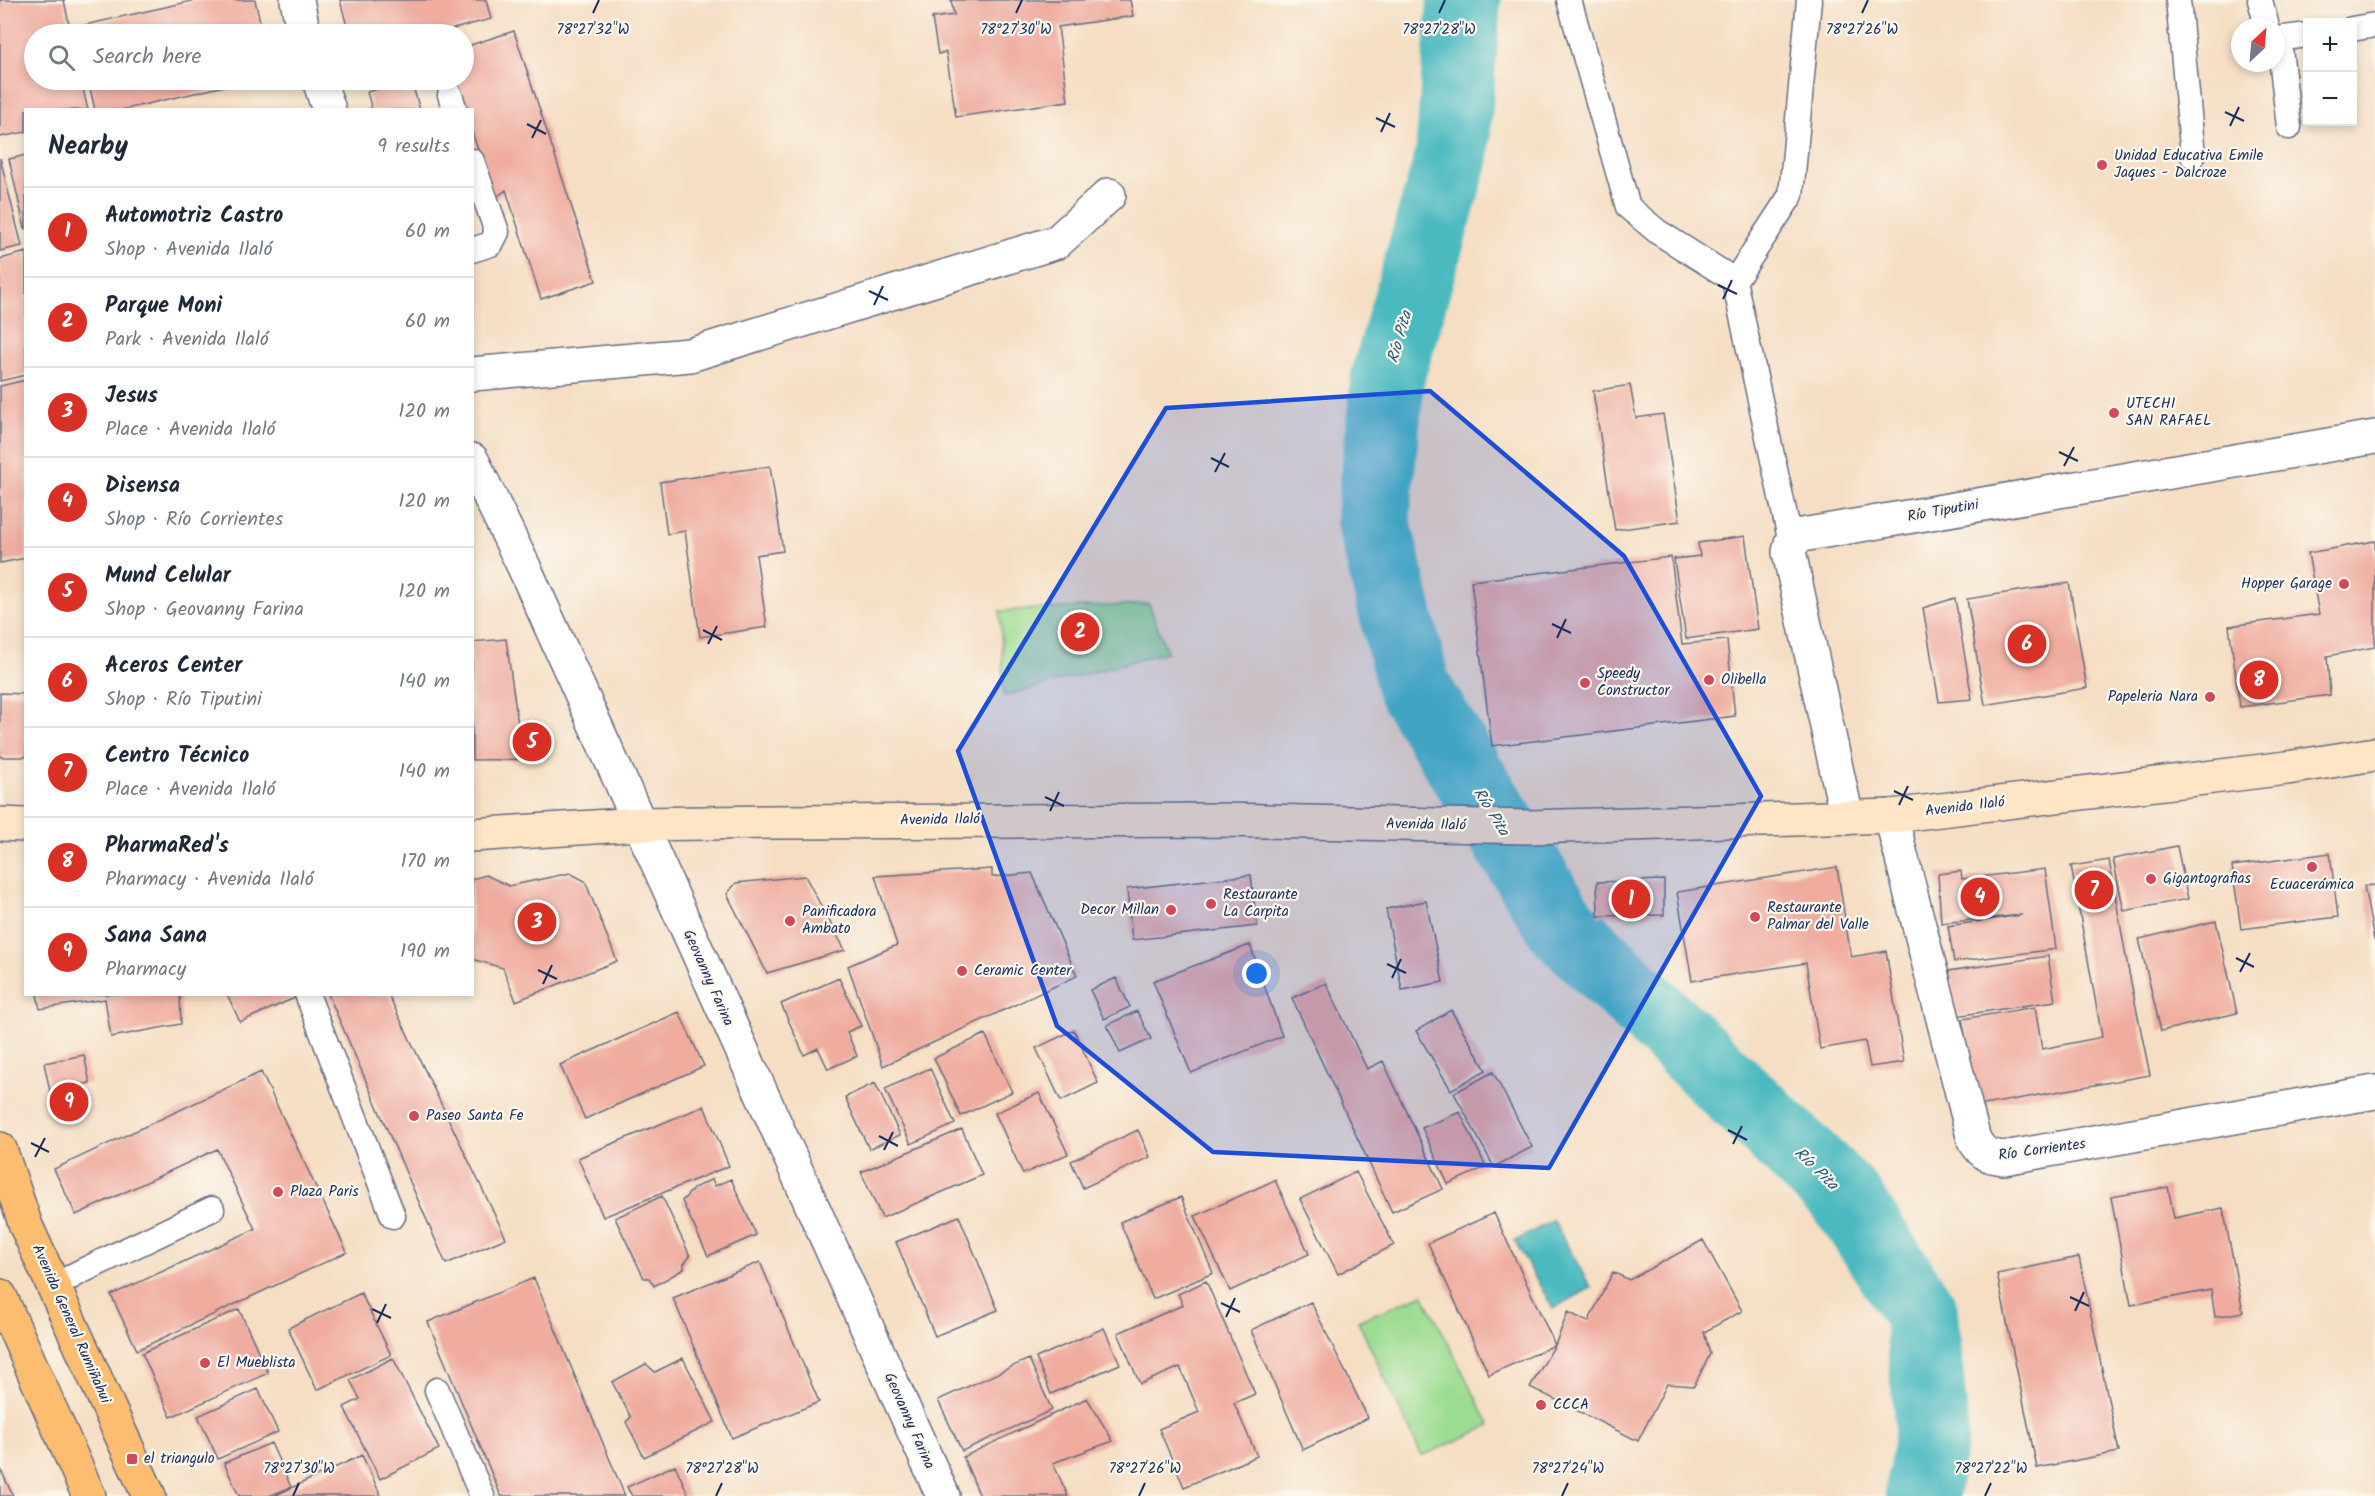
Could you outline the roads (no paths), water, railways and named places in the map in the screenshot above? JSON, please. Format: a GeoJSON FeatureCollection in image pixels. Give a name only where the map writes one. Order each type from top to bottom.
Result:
{"type":"FeatureCollection","features":[{"type":"Feature","properties":{"kind":"highway","name":"Avenida General Rumiñahui"},"geometry":{"type":"LineString","coordinates":[[0,1149],[26,1226],[149,1496]]}},
{"type":"Feature","properties":{"kind":"highway"},"geometry":{"type":"LineString","coordinates":[[0,1296],[88,1496]]}},
{"type":"Feature","properties":{"kind":"main road","name":"Avenida Ilaló"},"geometry":{"type":"LineString","coordinates":[[474,835],[639,824],[989,819],[1223,820],[1529,827],[1847,818],[1891,816],[2287,768],[2375,754]]}},
{"type":"Feature","properties":{"kind":"main road"},"geometry":{"type":"LineString","coordinates":[[0,824],[24,825]]}},
{"type":"Feature","properties":{"kind":"street"},"geometry":{"type":"LineString","coordinates":[[297,0],[302,24]]}},
{"type":"Feature","properties":{"kind":"street"},"geometry":{"type":"LineString","coordinates":[[323,90],[329,108]]}},
{"type":"Feature","properties":{"kind":"street"},"geometry":{"type":"LineString","coordinates":[[474,374],[690,355],[1057,242],[1109,195]]}},
{"type":"Feature","properties":{"kind":"street","name":"Río Tiputini"},"geometry":{"type":"LineString","coordinates":[[1791,543],[1802,535],[2375,437]]}},
{"type":"Feature","properties":{"kind":"street","name":"Geovanny Farina"},"geometry":{"type":"LineString","coordinates":[[474,464],[524,567],[943,1496]]}},
{"type":"Feature","properties":{"kind":"street"},"geometry":{"type":"LineString","coordinates":[[1791,543],[1789,552],[1847,818]]}},
{"type":"Feature","properties":{"kind":"street","name":"Río Corrientes"},"geometry":{"type":"LineString","coordinates":[[1891,816],[1974,1140],[1988,1157],[2004,1158],[2375,1092]]}},
{"type":"Feature","properties":{"kind":"lane"},"geometry":{"type":"LineString","coordinates":[[1569,0],[1628,207],[1658,232],[1734,280],[1791,543]]}},
{"type":"Feature","properties":{"kind":"lane"},"geometry":{"type":"LineString","coordinates":[[1734,280],[1791,195],[1809,0]]}},
{"type":"Feature","properties":{"kind":"lane"},"geometry":{"type":"LineString","coordinates":[[2178,0],[2193,156]]}},
{"type":"Feature","properties":{"kind":"lane"},"geometry":{"type":"LineString","coordinates":[[2260,0],[2267,18]]}},
{"type":"Feature","properties":{"kind":"lane"},"geometry":{"type":"LineString","coordinates":[[2357,27],[2375,25]]}},
{"type":"Feature","properties":{"kind":"lane"},"geometry":{"type":"LineString","coordinates":[[2285,35],[2303,35]]}},
{"type":"Feature","properties":{"kind":"lane"},"geometry":{"type":"LineString","coordinates":[[2280,72],[2289,127]]}},
{"type":"Feature","properties":{"kind":"lane"},"geometry":{"type":"LineString","coordinates":[[474,167],[497,232],[491,244],[474,249]]}},
{"type":"Feature","properties":{"kind":"lane"},"geometry":{"type":"LineString","coordinates":[[309,996],[393,1216]]}},
{"type":"Feature","properties":{"kind":"lane"},"geometry":{"type":"LineString","coordinates":[[54,1287],[78,1273],[212,1209]]}},
{"type":"Feature","properties":{"kind":"lane"},"geometry":{"type":"LineString","coordinates":[[437,1390],[483,1496]]}},
{"type":"Feature","properties":{"kind":"water"},"geometry":{"type":"Polygon","coordinates":[[[1553,1220],[1591,1288],[1553,1309],[1515,1241],[1553,1220]]]}},
{"type":"Feature","properties":{"kind":"waterway","name":"Río Pita"},"geometry":{"type":"LineString","coordinates":[[1464,0],[1452,156],[1388,376],[1373,519],[1414,688],[1563,927],[1845,1197],[1921,1313],[1932,1430],[1922,1496]]}},
{"type":"Feature","properties":{"kind":"place","name":"Unidad Educativa Emile Jaques - Dalcroze"},"geometry":{"type":"Point","coordinates":[2102,165]}},
{"type":"Feature","properties":{"kind":"place","name":"UTECHI SAN RAFAEL"},"geometry":{"type":"Point","coordinates":[2114,413]}},
{"type":"Feature","properties":{"kind":"place","name":"Hopper Garage"},"geometry":{"type":"Point","coordinates":[2344,584]}},
{"type":"Feature","properties":{"kind":"place","name":"Parque Moni"},"geometry":{"type":"Point","coordinates":[1080,632]}},
{"type":"Feature","properties":{"kind":"place","name":"Aceros Center"},"geometry":{"type":"Point","coordinates":[2027,644]}},
{"type":"Feature","properties":{"kind":"place","name":"Olibella"},"geometry":{"type":"Point","coordinates":[1709,680]}},
{"type":"Feature","properties":{"kind":"place","name":"PharmaRed's"},"geometry":{"type":"Point","coordinates":[2259,680]}},
{"type":"Feature","properties":{"kind":"place","name":"Speedy Constructor"},"geometry":{"type":"Point","coordinates":[1585,683]}},
{"type":"Feature","properties":{"kind":"place","name":"Papeleria Nara"},"geometry":{"type":"Point","coordinates":[2210,697]}},
{"type":"Feature","properties":{"kind":"place","name":"Mund Celular"},"geometry":{"type":"Point","coordinates":[532,742]}},
{"type":"Feature","properties":{"kind":"place","name":"Ecuacerámica"},"geometry":{"type":"Point","coordinates":[2312,867]}},
{"type":"Feature","properties":{"kind":"place","name":"Gigantografias"},"geometry":{"type":"Point","coordinates":[2151,879]}},
{"type":"Feature","properties":{"kind":"place","name":"Centro Técnico"},"geometry":{"type":"Point","coordinates":[2094,890]}},
{"type":"Feature","properties":{"kind":"place","name":"Disensa"},"geometry":{"type":"Point","coordinates":[1980,897]}},
{"type":"Feature","properties":{"kind":"place","name":"Automotriz Castro"},"geometry":{"type":"Point","coordinates":[1631,899]}},
{"type":"Feature","properties":{"kind":"place","name":"Restaurante La Carpita"},"geometry":{"type":"Point","coordinates":[1211,904]}},
{"type":"Feature","properties":{"kind":"place","name":"Decor Millan"},"geometry":{"type":"Point","coordinates":[1171,910]}},
{"type":"Feature","properties":{"kind":"place","name":"Restaurante Palmar del Valle"},"geometry":{"type":"Point","coordinates":[1755,917]}},
{"type":"Feature","properties":{"kind":"place","name":"Panificadora Ambato"},"geometry":{"type":"Point","coordinates":[790,921]}},
{"type":"Feature","properties":{"kind":"place","name":"Jesus"},"geometry":{"type":"Point","coordinates":[537,922]}},
{"type":"Feature","properties":{"kind":"place","name":"Ceramic Center"},"geometry":{"type":"Point","coordinates":[962,971]}},
{"type":"Feature","properties":{"kind":"place","name":"Sana Sana"},"geometry":{"type":"Point","coordinates":[69,1102]}},
{"type":"Feature","properties":{"kind":"place","name":"Paseo Santa Fe"},"geometry":{"type":"Point","coordinates":[414,1116]}},
{"type":"Feature","properties":{"kind":"place","name":"Plaza Paris"},"geometry":{"type":"Point","coordinates":[278,1192]}},
{"type":"Feature","properties":{"kind":"place","name":"El Mueblista"},"geometry":{"type":"Point","coordinates":[205,1363]}},
{"type":"Feature","properties":{"kind":"place","name":"CCCA"},"geometry":{"type":"Point","coordinates":[1541,1405]}},
{"type":"Feature","properties":{"kind":"place","name":"el triangulo"},"geometry":{"type":"Point","coordinates":[132,1459]}}]}
